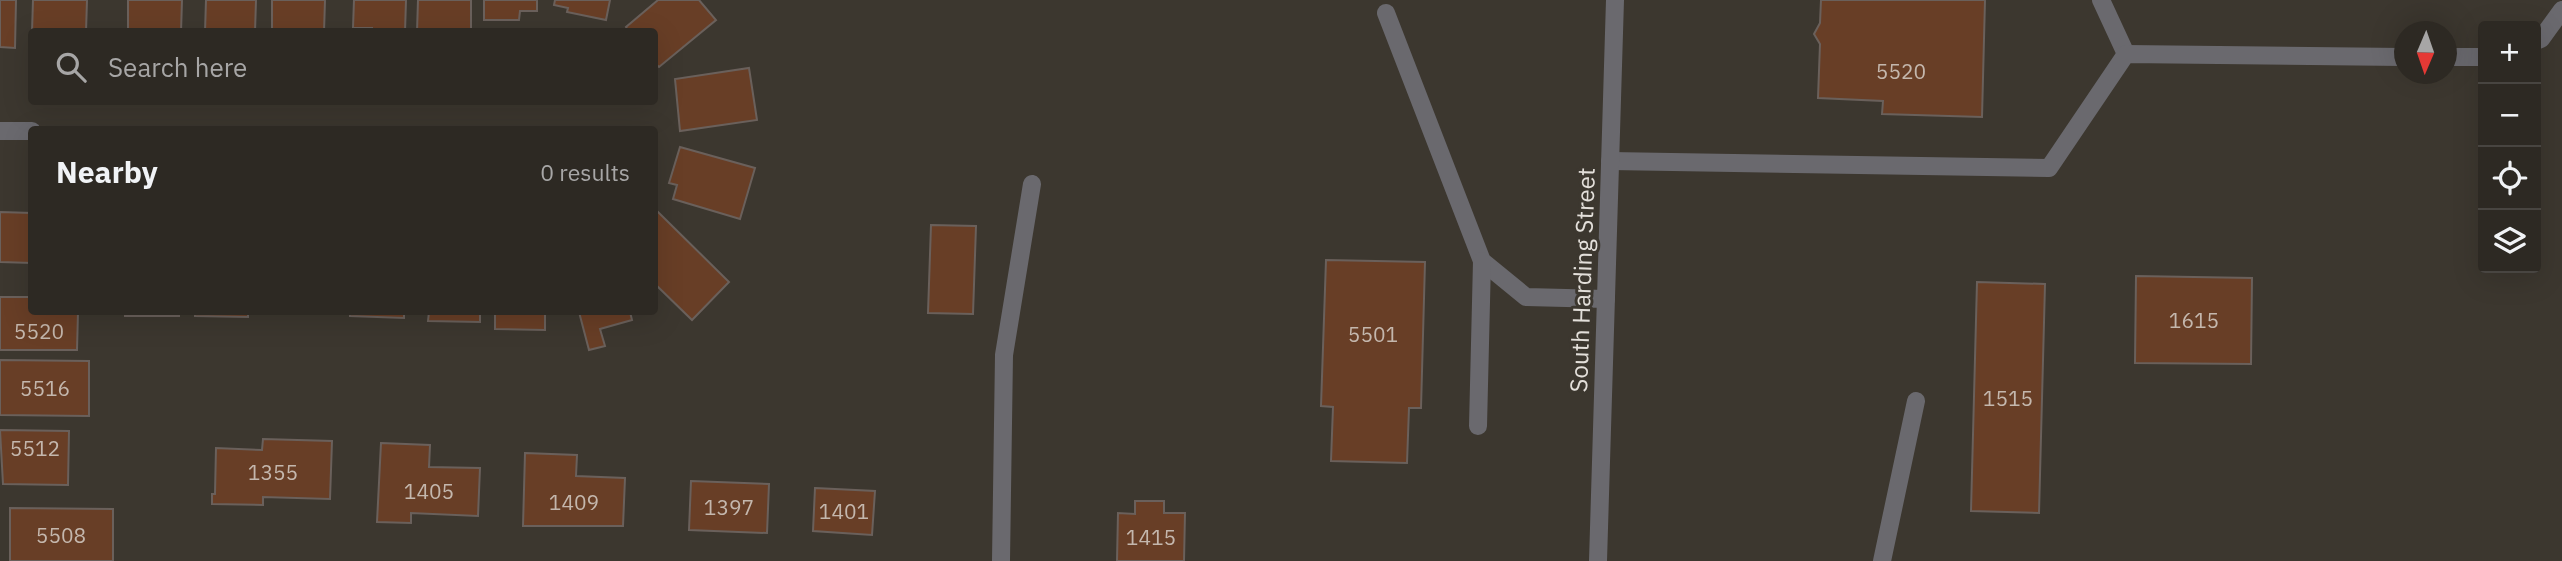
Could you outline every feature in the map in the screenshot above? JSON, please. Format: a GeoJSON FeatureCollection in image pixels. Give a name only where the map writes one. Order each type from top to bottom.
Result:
{"type":"FeatureCollection","features":[{"type":"Feature","properties":{"kind":"street","name":"South Harding Street"},"geometry":{"type":"LineString","coordinates":[[1598,561],[1615,0]]}},
{"type":"Feature","properties":{"kind":"street"},"geometry":{"type":"LineString","coordinates":[[2101,0],[2126,54]]}},
{"type":"Feature","properties":{"kind":"street"},"geometry":{"type":"LineString","coordinates":[[2541,39],[2562,10]]}},
{"type":"Feature","properties":{"kind":"street"},"geometry":{"type":"LineString","coordinates":[[1386,13],[1482,261],[1478,426]]}},
{"type":"Feature","properties":{"kind":"street"},"geometry":{"type":"LineString","coordinates":[[1610,161],[2049,168],[2126,54]]}},
{"type":"Feature","properties":{"kind":"street"},"geometry":{"type":"LineString","coordinates":[[2126,54],[2394,57]]}},
{"type":"Feature","properties":{"kind":"street"},"geometry":{"type":"LineString","coordinates":[[2457,57],[2478,57]]}},
{"type":"Feature","properties":{"kind":"street"},"geometry":{"type":"LineString","coordinates":[[0,131],[28,131]]}},
{"type":"Feature","properties":{"kind":"street"},"geometry":{"type":"LineString","coordinates":[[1001,561],[1004,355],[1032,184]]}},
{"type":"Feature","properties":{"kind":"street"},"geometry":{"type":"LineString","coordinates":[[1482,261],[1526,297],[1606,299]]}},
{"type":"Feature","properties":{"kind":"street"},"geometry":{"type":"LineString","coordinates":[[1882,561],[1916,401]]}},
{"type":"Feature","properties":{"kind":"building"},"geometry":{"type":"Polygon","coordinates":[[[0,0],[16,0],[15,48],[0,47],[0,0]]]}},
{"type":"Feature","properties":{"kind":"building"},"geometry":{"type":"Polygon","coordinates":[[[33,0],[87,0],[86,28],[32,28],[33,0]]]}},
{"type":"Feature","properties":{"kind":"building"},"geometry":{"type":"Polygon","coordinates":[[[128,0],[182,0],[181,28],[128,28],[128,0]]]}},
{"type":"Feature","properties":{"kind":"building"},"geometry":{"type":"Polygon","coordinates":[[[206,0],[256,0],[255,28],[205,28],[206,0]]]}},
{"type":"Feature","properties":{"kind":"building"},"geometry":{"type":"Polygon","coordinates":[[[272,0],[325,0],[324,28],[272,28],[272,0]]]}},
{"type":"Feature","properties":{"kind":"building"},"geometry":{"type":"Polygon","coordinates":[[[354,0],[406,0],[405,28],[353,28],[354,0]]]}},
{"type":"Feature","properties":{"kind":"building"},"geometry":{"type":"Polygon","coordinates":[[[418,0],[471,0],[471,28],[417,28],[418,0]]]}},
{"type":"Feature","properties":{"kind":"building"},"geometry":{"type":"Polygon","coordinates":[[[484,0],[537,0],[537,11],[520,11],[519,20],[484,20],[484,0]]]}},
{"type":"Feature","properties":{"kind":"building"},"geometry":{"type":"Polygon","coordinates":[[[555,0],[610,0],[606,20],[567,12],[568,8],[554,5],[555,0]]]}},
{"type":"Feature","properties":{"kind":"building"},"geometry":{"type":"Polygon","coordinates":[[[658,0],[699,0],[716,20],[659,67],[658,28],[626,27],[658,0]]]}},
{"type":"Feature","properties":{"kind":"building"},"geometry":{"type":"Polygon","coordinates":[[[1821,0],[1985,0],[1982,117],[1882,114],[1883,101],[1818,98],[1820,44],[1814,34],[1820,23],[1821,0]]]}},
{"type":"Feature","properties":{"kind":"building"},"geometry":{"type":"Polygon","coordinates":[[[749,68],[757,120],[680,131],[675,79],[749,68]]]}},
{"type":"Feature","properties":{"kind":"building"},"geometry":{"type":"Polygon","coordinates":[[[680,147],[755,168],[740,219],[673,199],[677,185],[669,183],[680,147]]]}},
{"type":"Feature","properties":{"kind":"building"},"geometry":{"type":"Polygon","coordinates":[[[0,212],[28,213],[28,263],[0,262],[0,212]]]}},
{"type":"Feature","properties":{"kind":"building"},"geometry":{"type":"Polygon","coordinates":[[[658,212],[729,282],[692,320],[658,287],[658,212]]]}},
{"type":"Feature","properties":{"kind":"building"},"geometry":{"type":"Polygon","coordinates":[[[931,225],[976,226],[973,314],[928,313],[931,225]]]}},
{"type":"Feature","properties":{"kind":"building"},"geometry":{"type":"Polygon","coordinates":[[[1326,260],[1425,262],[1421,408],[1409,408],[1407,463],[1331,461],[1333,407],[1321,406],[1326,260]]]}},
{"type":"Feature","properties":{"kind":"building"},"geometry":{"type":"Polygon","coordinates":[[[2136,276],[2252,278],[2251,364],[2135,363],[2136,276]]]}},
{"type":"Feature","properties":{"kind":"building"},"geometry":{"type":"Polygon","coordinates":[[[1977,282],[2045,284],[2039,513],[1971,511],[1977,282]]]}},
{"type":"Feature","properties":{"kind":"building"},"geometry":{"type":"Polygon","coordinates":[[[0,297],[28,297],[28,315],[78,315],[77,350],[0,350],[0,297]]]}},
{"type":"Feature","properties":{"kind":"building"},"geometry":{"type":"Polygon","coordinates":[[[125,315],[179,315],[179,316],[125,315]]]}},
{"type":"Feature","properties":{"kind":"building"},"geometry":{"type":"Polygon","coordinates":[[[248,315],[248,317],[195,316],[248,315]]]}},
{"type":"Feature","properties":{"kind":"building"},"geometry":{"type":"Polygon","coordinates":[[[404,315],[404,318],[350,316],[404,315]]]}},
{"type":"Feature","properties":{"kind":"building"},"geometry":{"type":"Polygon","coordinates":[[[429,315],[480,315],[480,322],[428,321],[429,315]]]}},
{"type":"Feature","properties":{"kind":"building"},"geometry":{"type":"Polygon","coordinates":[[[495,315],[545,315],[545,330],[495,329],[495,315]]]}},
{"type":"Feature","properties":{"kind":"building"},"geometry":{"type":"Polygon","coordinates":[[[580,315],[631,315],[632,320],[600,329],[605,346],[589,350],[580,315]]]}},
{"type":"Feature","properties":{"kind":"building"},"geometry":{"type":"Polygon","coordinates":[[[0,360],[89,361],[89,416],[0,415],[0,360]]]}},
{"type":"Feature","properties":{"kind":"building"},"geometry":{"type":"Polygon","coordinates":[[[0,430],[69,431],[68,485],[3,484],[0,430]]]}},
{"type":"Feature","properties":{"kind":"building"},"geometry":{"type":"Polygon","coordinates":[[[263,439],[332,441],[330,499],[263,497],[263,505],[212,504],[212,494],[215,494],[216,448],[262,450],[263,439]]]}},
{"type":"Feature","properties":{"kind":"building"},"geometry":{"type":"Polygon","coordinates":[[[381,443],[430,445],[429,467],[480,468],[478,516],[411,513],[411,523],[377,522],[381,443]]]}},
{"type":"Feature","properties":{"kind":"building"},"geometry":{"type":"Polygon","coordinates":[[[525,453],[577,455],[576,476],[625,478],[623,526],[523,526],[525,453]]]}},
{"type":"Feature","properties":{"kind":"building"},"geometry":{"type":"Polygon","coordinates":[[[691,481],[769,484],[767,533],[689,530],[691,481]]]}},
{"type":"Feature","properties":{"kind":"building"},"geometry":{"type":"Polygon","coordinates":[[[815,488],[875,491],[872,535],[813,531],[815,488]]]}},
{"type":"Feature","properties":{"kind":"building"},"geometry":{"type":"Polygon","coordinates":[[[1135,501],[1164,501],[1164,513],[1185,513],[1184,561],[1117,561],[1118,513],[1135,514],[1135,501]]]}},
{"type":"Feature","properties":{"kind":"building"},"geometry":{"type":"Polygon","coordinates":[[[10,508],[113,509],[113,561],[10,561],[10,508]]]}}]}
